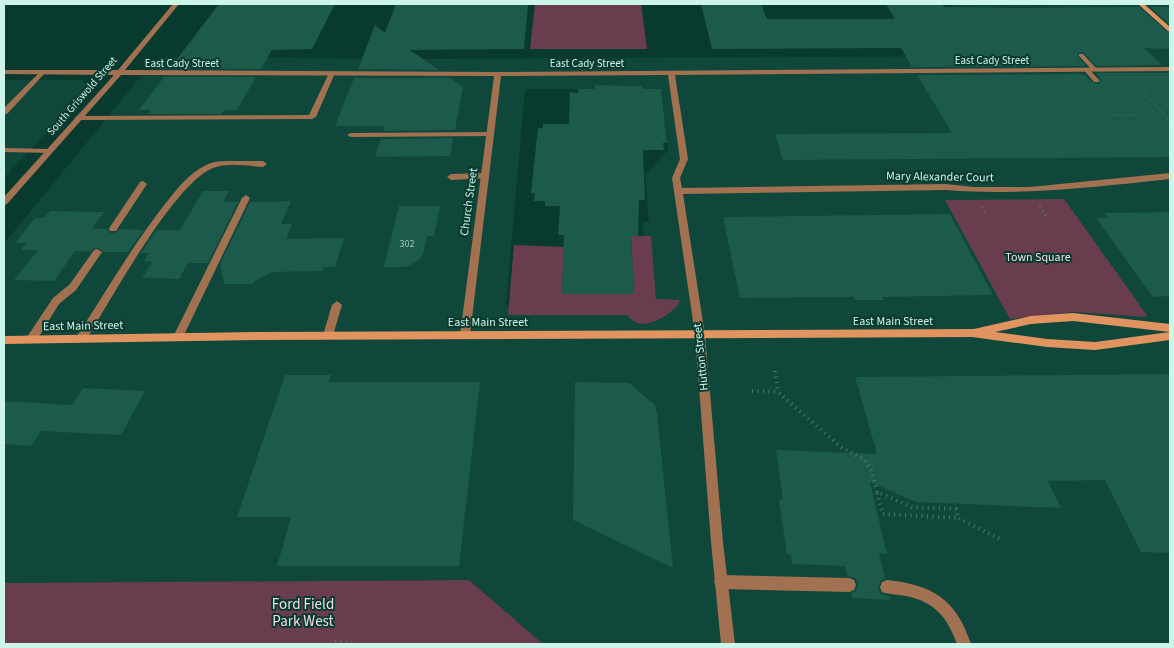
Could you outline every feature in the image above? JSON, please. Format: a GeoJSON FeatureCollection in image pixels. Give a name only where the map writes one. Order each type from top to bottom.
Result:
{"type":"FeatureCollection","features":[{"type":"Feature","properties":{"kind":"street","name":"South Griswold Street"},"geometry":{"type":"LineString","coordinates":[[4,202],[119,73],[176,4]]}},
{"type":"Feature","properties":{"kind":"street"},"geometry":{"type":"LineString","coordinates":[[1141,4],[1170,30]]}},
{"type":"Feature","properties":{"kind":"street"},"geometry":{"type":"LineString","coordinates":[[1081,55],[1094,70]]}},
{"type":"Feature","properties":{"kind":"street","name":"East Cady Street"},"geometry":{"type":"LineString","coordinates":[[4,72],[498,74],[1170,69]]}},
{"type":"Feature","properties":{"kind":"street"},"geometry":{"type":"LineString","coordinates":[[1086,70],[1096,81]]}},
{"type":"Feature","properties":{"kind":"street"},"geometry":{"type":"LineString","coordinates":[[4,112],[42,72]]}},
{"type":"Feature","properties":{"kind":"street"},"geometry":{"type":"LineString","coordinates":[[78,118],[312,117],[332,73]]}},
{"type":"Feature","properties":{"kind":"street","name":"Hutton Street"},"geometry":{"type":"LineString","coordinates":[[671,73],[684,154],[676,178],[700,335],[728,644]]}},
{"type":"Feature","properties":{"kind":"street","name":"Church Street"},"geometry":{"type":"LineString","coordinates":[[464,334],[498,74]]}},
{"type":"Feature","properties":{"kind":"street"},"geometry":{"type":"LineString","coordinates":[[351,135],[490,134]]}},
{"type":"Feature","properties":{"kind":"street"},"geometry":{"type":"LineString","coordinates":[[4,150],[49,151]]}},
{"type":"Feature","properties":{"kind":"street"},"geometry":{"type":"LineString","coordinates":[[81,339],[181,188],[208,167],[218,164],[263,164]]}},
{"type":"Feature","properties":{"kind":"street"},"geometry":{"type":"LineString","coordinates":[[451,177],[485,176]]}},
{"type":"Feature","properties":{"kind":"street","name":"Mary Alexander Court"},"geometry":{"type":"LineString","coordinates":[[678,191],[946,187],[978,191],[1020,191],[1170,176]]}},
{"type":"Feature","properties":{"kind":"street"},"geometry":{"type":"LineString","coordinates":[[112,229],[143,184]]}},
{"type":"Feature","properties":{"kind":"street"},"geometry":{"type":"LineString","coordinates":[[178,337],[246,198]]}},
{"type":"Feature","properties":{"kind":"street"},"geometry":{"type":"LineString","coordinates":[[31,340],[56,301],[73,287],[96,252]]}},
{"type":"Feature","properties":{"kind":"street"},"geometry":{"type":"LineString","coordinates":[[328,335],[337,305]]}},
{"type":"Feature","properties":{"kind":"street","name":"East Main Street"},"geometry":{"type":"LineString","coordinates":[[972,333],[1031,320],[1072,317],[1170,328]]}},
{"type":"Feature","properties":{"kind":"street","name":"East Main Street"},"geometry":{"type":"LineString","coordinates":[[4,340],[464,334],[972,333],[1047,343],[1095,346],[1170,336]]}},
{"type":"Feature","properties":{"kind":"street"},"geometry":{"type":"LineString","coordinates":[[721,582],[849,585]]}},
{"type":"Feature","properties":{"kind":"street"},"geometry":{"type":"LineString","coordinates":[[887,587],[931,596],[943,604],[959,627],[964,644]]}},
{"type":"Feature","properties":{"kind":"path"},"geometry":{"type":"LineString","coordinates":[[1133,81],[1170,121]]}},
{"type":"Feature","properties":{"kind":"path"},"geometry":{"type":"LineString","coordinates":[[1113,114],[1139,115]]}},
{"type":"Feature","properties":{"kind":"path"},"geometry":{"type":"LineString","coordinates":[[775,371],[778,392]]}},
{"type":"Feature","properties":{"kind":"path"},"geometry":{"type":"LineString","coordinates":[[752,391],[778,392],[842,448],[854,453],[871,466],[883,514],[958,518],[1000,539]]}},
{"type":"Feature","properties":{"kind":"path"},"geometry":{"type":"LineString","coordinates":[[877,492],[912,507],[956,509],[958,518]]}},
{"type":"Feature","properties":{"kind":"path"},"geometry":{"type":"LineString","coordinates":[[330,644],[338,642],[352,644]]}},
{"type":"Feature","properties":{"kind":"shaded area"},"geometry":{"type":"Polygon","coordinates":[[[949,4],[1170,4],[1170,83],[1139,83],[1170,117],[1170,644],[543,644],[469,580],[4,583],[4,244],[136,82],[165,57],[404,59],[983,56],[949,4]],[[595,85],[595,89],[525,89],[506,305],[652,304],[642,222],[649,222],[645,175],[668,150],[661,89],[642,89],[641,86],[595,85]]]}},
{"type":"Feature","properties":{"kind":"shaded area"},"geometry":{"type":"Polygon","coordinates":[[[4,80],[82,80],[89,86],[4,178],[4,80]]]}},
{"type":"Feature","properties":{"kind":"green space"},"geometry":{"type":"Polygon","coordinates":[[[535,4],[641,4],[647,49],[530,49],[535,4]]]}},
{"type":"Feature","properties":{"kind":"green space","name":"Town Square"},"geometry":{"type":"Polygon","coordinates":[[[1064,199],[1148,317],[1075,312],[1010,319],[945,200],[1064,199]]]}},
{"type":"Feature","properties":{"kind":"green space"},"geometry":{"type":"Polygon","coordinates":[[[631,236],[651,236],[656,299],[680,300],[675,308],[665,316],[644,324],[630,319],[627,315],[508,315],[514,245],[564,247],[562,294],[634,294],[631,236]]]}},
{"type":"Feature","properties":{"kind":"green space","name":"Ford Field Park West"},"geometry":{"type":"Polygon","coordinates":[[[469,580],[543,644],[4,644],[4,583],[469,580]]]}},
{"type":"Feature","properties":{"kind":"building"},"geometry":{"type":"Polygon","coordinates":[[[219,4],[335,4],[312,49],[272,50],[261,69],[170,68],[219,4]]]}},
{"type":"Feature","properties":{"kind":"building"},"geometry":{"type":"Polygon","coordinates":[[[396,4],[528,4],[524,49],[410,50],[439,70],[358,69],[375,25],[385,33],[396,4]]]}},
{"type":"Feature","properties":{"kind":"building"},"geometry":{"type":"Polygon","coordinates":[[[701,4],[761,4],[767,19],[895,19],[886,4],[942,4],[944,7],[1020,8],[1139,7],[1170,34],[1170,49],[1144,48],[1162,65],[1096,66],[1084,53],[1079,52],[1078,57],[1086,66],[912,67],[901,48],[712,49],[701,4]]]}},
{"type":"Feature","properties":{"kind":"building"},"geometry":{"type":"Polygon","coordinates":[[[1150,7],[1170,7],[1170,25],[1150,7]]]}},
{"type":"Feature","properties":{"kind":"building"},"geometry":{"type":"Polygon","coordinates":[[[1096,73],[1170,73],[1170,157],[783,160],[775,134],[952,133],[917,75],[1084,74],[1093,83],[1099,84],[1101,80],[1096,73]]]}},
{"type":"Feature","properties":{"kind":"building"},"geometry":{"type":"Polygon","coordinates":[[[164,77],[256,77],[237,110],[224,110],[222,114],[148,114],[151,110],[139,110],[164,77]]]}},
{"type":"Feature","properties":{"kind":"building"},"geometry":{"type":"Polygon","coordinates":[[[354,78],[450,78],[463,87],[455,130],[383,131],[385,126],[335,126],[354,78]]]}},
{"type":"Feature","properties":{"kind":"building"},"geometry":{"type":"Polygon","coordinates":[[[595,85],[642,86],[642,89],[661,89],[667,143],[663,143],[664,150],[643,150],[645,200],[639,200],[638,236],[631,236],[634,294],[562,294],[564,235],[558,235],[560,206],[545,206],[545,201],[534,201],[535,193],[531,193],[538,128],[543,128],[543,124],[569,124],[570,92],[578,93],[578,89],[595,89],[595,85]]]}},
{"type":"Feature","properties":{"kind":"building"},"geometry":{"type":"Polygon","coordinates":[[[453,138],[450,156],[375,157],[381,139],[453,138]]]}},
{"type":"Feature","properties":{"kind":"building"},"geometry":{"type":"Polygon","coordinates":[[[203,191],[229,191],[223,202],[238,202],[208,263],[188,263],[179,279],[142,278],[152,262],[144,261],[149,253],[141,253],[157,230],[180,230],[203,191]]]}},
{"type":"Feature","properties":{"kind":"building"},"geometry":{"type":"Polygon","coordinates":[[[291,201],[281,224],[292,224],[286,239],[344,238],[335,267],[324,267],[323,271],[272,272],[253,284],[224,284],[220,264],[250,202],[291,201]]]}},
{"type":"Feature","properties":{"kind":"building"},"geometry":{"type":"Polygon","coordinates":[[[399,206],[440,206],[434,236],[427,236],[423,255],[415,263],[405,267],[384,267],[399,206]]]}},
{"type":"Feature","properties":{"kind":"building"},"geometry":{"type":"Polygon","coordinates":[[[50,211],[104,212],[92,229],[107,229],[110,233],[116,233],[119,229],[144,230],[128,252],[104,252],[96,247],[90,252],[75,251],[54,281],[14,280],[38,250],[21,250],[26,243],[15,243],[35,218],[44,218],[50,211]]]}},
{"type":"Feature","properties":{"kind":"building"},"geometry":{"type":"Polygon","coordinates":[[[1170,212],[1170,296],[1153,297],[1096,218],[1108,218],[1104,213],[1170,212]]]}},
{"type":"Feature","properties":{"kind":"building"},"geometry":{"type":"Polygon","coordinates":[[[950,214],[993,295],[882,297],[883,300],[855,300],[854,297],[740,298],[723,217],[950,214]]]}},
{"type":"Feature","properties":{"kind":"building"},"geometry":{"type":"Polygon","coordinates":[[[1170,374],[1170,553],[1141,552],[1105,480],[1048,481],[1061,508],[916,502],[870,482],[887,554],[879,553],[885,579],[880,581],[878,588],[881,594],[889,596],[890,600],[852,598],[851,593],[856,591],[858,584],[855,578],[847,576],[845,566],[792,564],[791,555],[787,554],[779,500],[783,500],[776,450],[877,454],[855,377],[1170,374]]]}},
{"type":"Feature","properties":{"kind":"building"},"geometry":{"type":"Polygon","coordinates":[[[285,375],[331,375],[329,382],[480,382],[459,566],[277,566],[291,517],[237,517],[285,375]]]}},
{"type":"Feature","properties":{"kind":"building"},"geometry":{"type":"Polygon","coordinates":[[[575,382],[629,383],[655,405],[673,568],[573,520],[575,382]]]}},
{"type":"Feature","properties":{"kind":"building"},"geometry":{"type":"Polygon","coordinates":[[[83,388],[145,391],[121,435],[41,431],[31,446],[4,444],[4,401],[72,405],[83,388]]]}}]}
